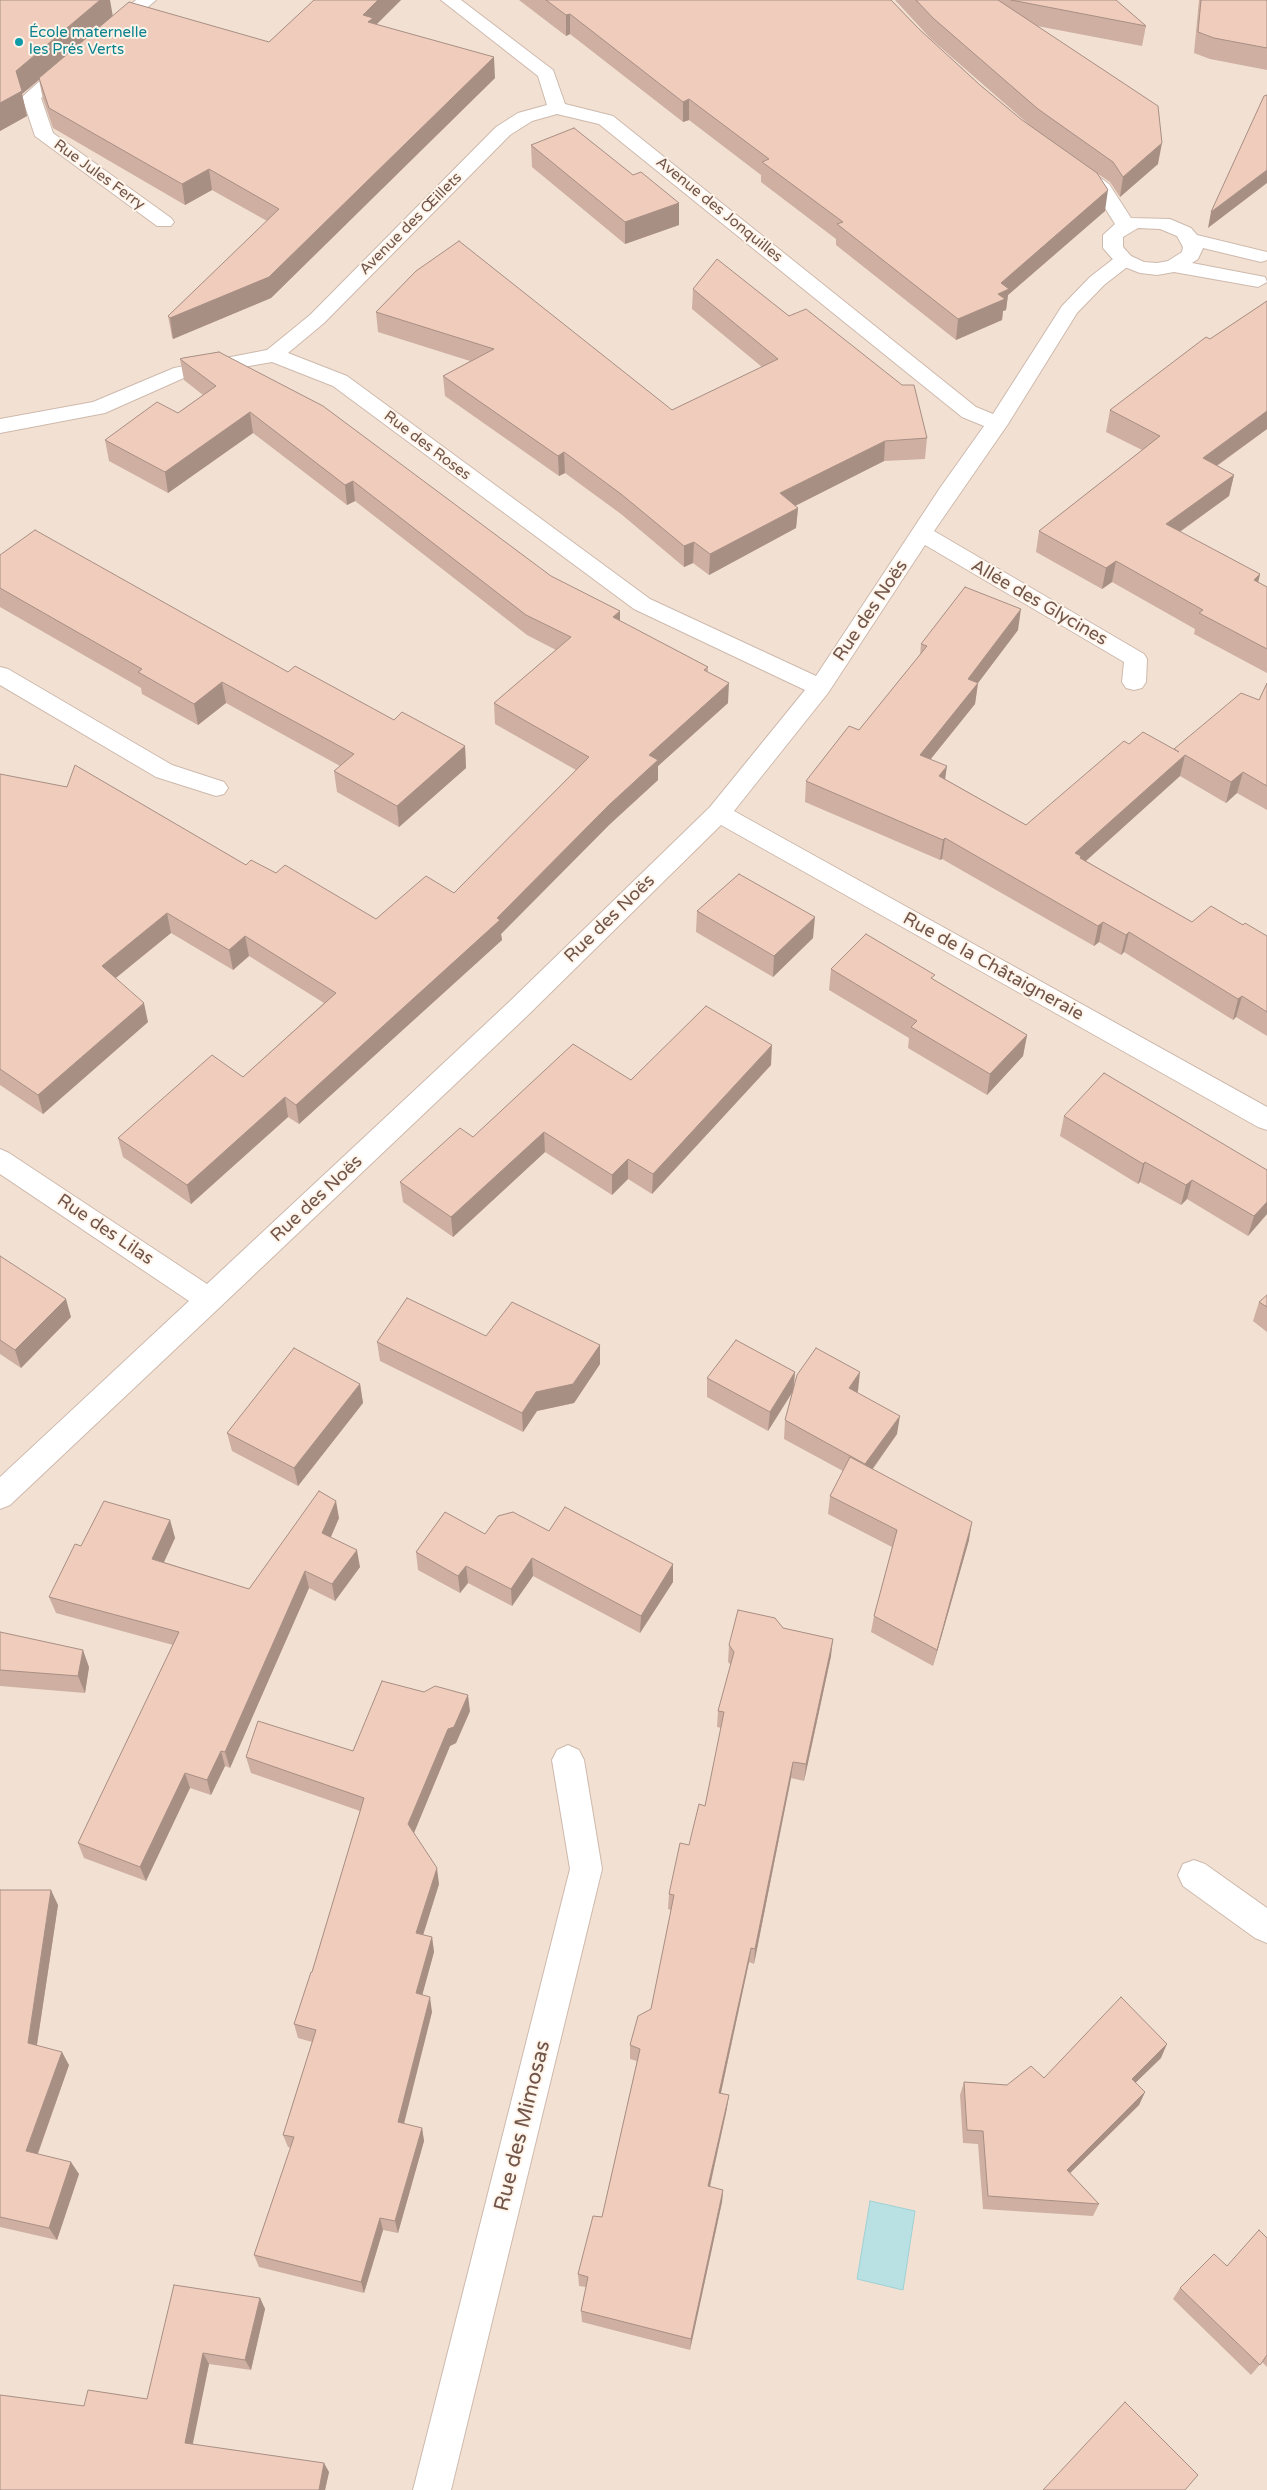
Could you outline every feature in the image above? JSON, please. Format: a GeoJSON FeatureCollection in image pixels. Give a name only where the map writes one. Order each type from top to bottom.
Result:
{"type":"FeatureCollection","features":[{"type":"Feature","properties":{"kind":"street"},"geometry":{"type":"LineString","coordinates":[[99,40],[148,0]]}},
{"type":"Feature","properties":{"kind":"street"},"geometry":{"type":"LineString","coordinates":[[450,0],[546,74],[557,108]]}},
{"type":"Feature","properties":{"kind":"street","name":"Rue Jules Ferry"},"geometry":{"type":"LineString","coordinates":[[84,53],[31,96],[44,136],[164,222]]}},
{"type":"Feature","properties":{"kind":"street","name":"Avenue des Œillets"},"geometry":{"type":"LineString","coordinates":[[274,355],[316,319],[503,131],[526,117],[557,108]]}},
{"type":"Feature","properties":{"kind":"street","name":"Avenue des Jonquilles"},"geometry":{"type":"LineString","coordinates":[[557,108],[585,113],[606,120],[968,412],[996,424]]}},
{"type":"Feature","properties":{"kind":"street"},"geometry":{"type":"LineString","coordinates":[[1064,161],[1102,188],[1126,225]]}},
{"type":"Feature","properties":{"kind":"street"},"geometry":{"type":"LineString","coordinates":[[1174,266],[1191,255],[1193,247],[1190,239],[1184,232],[1163,223],[1150,222],[1126,225],[1113,235],[1111,241],[1117,254],[1124,260],[1140,267],[1157,269],[1174,266],[1262,285]]}},
{"type":"Feature","properties":{"kind":"street"},"geometry":{"type":"LineString","coordinates":[[1190,239],[1264,255]]}},
{"type":"Feature","properties":{"kind":"street"},"geometry":{"type":"LineString","coordinates":[[1262,285],[1252,272],[1254,264],[1264,255]]}},
{"type":"Feature","properties":{"kind":"street","name":"Rue des Noës"},"geometry":{"type":"LineString","coordinates":[[0,1496],[517,1010],[719,813],[820,687],[948,493],[996,424],[1069,310],[1097,280],[1124,260]]}},
{"type":"Feature","properties":{"kind":"street"},"geometry":{"type":"LineString","coordinates":[[0,426],[98,408],[181,372],[274,355]]}},
{"type":"Feature","properties":{"kind":"street","name":"Rue des Roses"},"geometry":{"type":"LineString","coordinates":[[274,355],[340,381],[642,604],[820,687]]}},
{"type":"Feature","properties":{"kind":"street","name":"Allée des Glycines"},"geometry":{"type":"LineString","coordinates":[[922,534],[1136,659],[1134,682]]}},
{"type":"Feature","properties":{"kind":"street"},"geometry":{"type":"LineString","coordinates":[[0,674],[164,770],[216,788]]}},
{"type":"Feature","properties":{"kind":"street","name":"Rue de la Châtaigneraie"},"geometry":{"type":"LineString","coordinates":[[719,813],[1267,1120]]}},
{"type":"Feature","properties":{"kind":"street","name":"Rue des Lilas"},"geometry":{"type":"LineString","coordinates":[[0,1160],[209,1300]]}},
{"type":"Feature","properties":{"kind":"street","name":"Rue des Mimosas"},"geometry":{"type":"LineString","coordinates":[[432,2490],[586,1869],[568,1760]]}},
{"type":"Feature","properties":{"kind":"street"},"geometry":{"type":"LineString","coordinates":[[1194,1875],[1267,1927]]}},
{"type":"Feature","properties":{"kind":"shaded area"},"geometry":{"type":"Polygon","coordinates":[[[0,0],[1267,0],[1267,2490],[0,2490],[0,0]]]}},
{"type":"Feature","properties":{"kind":"water"},"geometry":{"type":"Polygon","coordinates":[[[870,2201],[915,2211],[903,2290],[857,2279],[870,2201]]]}},
{"type":"Feature","properties":{"kind":"building","name":"École maternelle les Prés Verts"},"geometry":{"type":"Polygon","coordinates":[[[0,0],[100,0],[16,71],[22,91],[0,103],[0,0]]]}},
{"type":"Feature","properties":{"kind":"building"},"geometry":{"type":"Polygon","coordinates":[[[314,0],[378,0],[363,15],[373,18],[368,22],[494,57],[269,277],[170,318],[168,316],[279,209],[209,169],[182,184],[49,108],[39,78],[129,2],[269,42],[314,0]]]}},
{"type":"Feature","properties":{"kind":"building"},"geometry":{"type":"Polygon","coordinates":[[[546,0],[891,0],[919,29],[980,85],[1022,120],[1097,173],[1108,190],[1001,283],[1009,289],[998,294],[1005,299],[958,319],[837,224],[843,222],[762,162],[769,159],[689,99],[683,102],[570,14],[566,15],[546,0]]]}},
{"type":"Feature","properties":{"kind":"building"},"geometry":{"type":"Polygon","coordinates":[[[916,0],[998,0],[1158,106],[1162,143],[1123,177],[1113,162],[1038,109],[933,18],[916,0]]]}},
{"type":"Feature","properties":{"kind":"building"},"geometry":{"type":"Polygon","coordinates":[[[1011,0],[1116,0],[1146,26],[1011,0]]]}},
{"type":"Feature","properties":{"kind":"building"},"geometry":{"type":"Polygon","coordinates":[[[1201,0],[1267,0],[1267,48],[1214,38],[1198,32],[1201,0]]]}},
{"type":"Feature","properties":{"kind":"building"},"geometry":{"type":"Polygon","coordinates":[[[1267,95],[1267,170],[1211,212],[1264,96],[1267,95]]]}},
{"type":"Feature","properties":{"kind":"building"},"geometry":{"type":"Polygon","coordinates":[[[574,128],[633,175],[641,172],[679,203],[625,222],[531,145],[574,128]]]}},
{"type":"Feature","properties":{"kind":"building"},"geometry":{"type":"Polygon","coordinates":[[[459,241],[672,410],[778,359],[693,289],[717,259],[789,316],[806,309],[902,385],[914,385],[927,438],[885,441],[780,493],[798,508],[710,554],[694,542],[684,546],[621,494],[564,452],[558,456],[443,376],[494,349],[376,312],[416,271],[459,241]]]}},
{"type":"Feature","properties":{"kind":"building"},"geometry":{"type":"Polygon","coordinates":[[[1267,301],[1267,411],[1203,458],[1234,475],[1166,524],[1260,574],[1254,580],[1267,587],[1267,649],[1199,613],[1203,610],[1116,561],[1106,568],[1039,531],[1160,436],[1110,410],[1206,337],[1210,339],[1267,301]]]}},
{"type":"Feature","properties":{"kind":"building"},"geometry":{"type":"Polygon","coordinates":[[[219,352],[323,406],[551,576],[620,611],[613,617],[708,667],[704,670],[729,683],[649,755],[658,760],[609,805],[497,918],[500,920],[296,1105],[285,1097],[187,1185],[118,1138],[212,1055],[243,1077],[336,993],[245,936],[229,950],[167,913],[102,966],[144,1003],[38,1095],[0,1069],[0,774],[67,787],[75,765],[246,865],[251,860],[276,873],[285,865],[376,919],[426,876],[454,893],[589,757],[494,703],[571,637],[526,615],[353,481],[345,485],[250,412],[165,472],[105,440],[157,402],[178,413],[216,386],[180,359],[219,352]]]}},
{"type":"Feature","properties":{"kind":"building"},"geometry":{"type":"Polygon","coordinates":[[[35,530],[288,672],[295,666],[394,720],[402,712],[465,746],[397,806],[334,771],[354,754],[222,682],[194,704],[138,672],[142,669],[0,588],[0,555],[35,530]]]}},
{"type":"Feature","properties":{"kind":"building"},"geometry":{"type":"Polygon","coordinates":[[[965,587],[1021,609],[968,679],[978,683],[920,755],[947,766],[939,776],[1026,825],[1124,741],[1129,744],[1143,732],[1179,752],[1174,749],[1241,693],[1259,700],[1267,683],[1267,786],[1243,772],[1231,782],[1185,755],[1075,853],[1081,856],[1080,858],[1192,922],[1211,906],[1243,925],[1245,923],[1267,936],[1267,1012],[1242,996],[1238,999],[1129,932],[1126,935],[1103,922],[1098,926],[945,838],[943,840],[806,781],[849,726],[859,730],[927,646],[921,644],[965,587]]]}},
{"type":"Feature","properties":{"kind":"building"},"geometry":{"type":"Polygon","coordinates":[[[739,874],[815,917],[774,956],[697,911],[739,874]]]}},
{"type":"Feature","properties":{"kind":"building"},"geometry":{"type":"Polygon","coordinates":[[[866,934],[935,975],[931,978],[1027,1035],[990,1074],[911,1027],[917,1021],[831,969],[866,934]]]}},
{"type":"Feature","properties":{"kind":"building"},"geometry":{"type":"Polygon","coordinates":[[[706,1006],[772,1045],[653,1174],[628,1159],[612,1175],[544,1132],[451,1217],[400,1182],[460,1128],[473,1137],[573,1044],[631,1080],[706,1006]]]}},
{"type":"Feature","properties":{"kind":"building"},"geometry":{"type":"Polygon","coordinates":[[[1104,1073],[1267,1170],[1267,1202],[1254,1216],[1192,1180],[1186,1185],[1145,1162],[1143,1164],[1064,1116],[1104,1073]]]}},
{"type":"Feature","properties":{"kind":"building"},"geometry":{"type":"Polygon","coordinates":[[[0,1256],[66,1299],[15,1350],[0,1340],[0,1256]]]}},
{"type":"Feature","properties":{"kind":"building"},"geometry":{"type":"Polygon","coordinates":[[[1267,1295],[1267,1307],[1259,1302],[1267,1295]]]}},
{"type":"Feature","properties":{"kind":"building"},"geometry":{"type":"Polygon","coordinates":[[[407,1298],[486,1336],[512,1302],[600,1345],[573,1384],[536,1392],[522,1413],[377,1342],[407,1298]]]}},
{"type":"Feature","properties":{"kind":"building"},"geometry":{"type":"Polygon","coordinates":[[[736,1340],[795,1372],[770,1412],[707,1378],[736,1340]]]}},
{"type":"Feature","properties":{"kind":"building"},"geometry":{"type":"Polygon","coordinates":[[[294,1348],[360,1384],[294,1468],[227,1433],[294,1348]]]}},
{"type":"Feature","properties":{"kind":"building"},"geometry":{"type":"Polygon","coordinates":[[[816,1348],[860,1372],[849,1388],[900,1416],[865,1464],[785,1420],[797,1375],[816,1348]]]}},
{"type":"Feature","properties":{"kind":"building"},"geometry":{"type":"Polygon","coordinates":[[[850,1457],[972,1522],[937,1650],[874,1616],[897,1530],[830,1496],[850,1457]]]}},
{"type":"Feature","properties":{"kind":"building"},"geometry":{"type":"Polygon","coordinates":[[[319,1491],[336,1501],[322,1533],[357,1550],[332,1584],[305,1571],[225,1752],[221,1751],[207,1780],[185,1773],[140,1867],[78,1843],[179,1632],[49,1597],[75,1544],[81,1546],[104,1501],[170,1520],[152,1559],[249,1589],[319,1491]]]}},
{"type":"Feature","properties":{"kind":"building"},"geometry":{"type":"Polygon","coordinates":[[[565,1507],[673,1564],[641,1616],[532,1558],[511,1589],[466,1566],[458,1576],[416,1552],[445,1512],[485,1534],[498,1516],[513,1512],[549,1531],[565,1507]]]}},
{"type":"Feature","properties":{"kind":"building"},"geometry":{"type":"Polygon","coordinates":[[[738,1610],[775,1618],[783,1628],[833,1639],[806,1764],[793,1762],[755,1949],[751,1948],[719,2093],[729,2095],[708,2186],[723,2190],[691,2339],[581,2311],[588,2277],[578,2274],[593,2216],[602,2217],[640,2049],[630,2045],[638,2016],[651,2009],[674,1895],[669,1894],[680,1843],[689,1845],[699,1804],[705,1806],[724,1712],[718,1711],[734,1652],[729,1645],[738,1610]]]}},
{"type":"Feature","properties":{"kind":"building"},"geometry":{"type":"Polygon","coordinates":[[[0,1632],[83,1650],[78,1676],[0,1670],[0,1632]]]}},
{"type":"Feature","properties":{"kind":"building"},"geometry":{"type":"Polygon","coordinates":[[[382,1681],[424,1692],[435,1686],[468,1695],[454,1727],[448,1729],[408,1824],[437,1868],[416,1933],[432,1937],[416,1993],[430,1997],[398,2122],[422,2128],[395,2221],[380,2218],[361,2282],[254,2255],[294,2137],[283,2135],[316,2030],[294,2024],[312,1972],[364,1798],[246,1757],[258,1721],[353,1751],[382,1681]]]}},
{"type":"Feature","properties":{"kind":"building"},"geometry":{"type":"Polygon","coordinates":[[[0,1890],[51,1890],[28,2043],[62,2052],[26,2151],[71,2162],[49,2228],[0,2217],[0,1890]]]}},
{"type":"Feature","properties":{"kind":"building"},"geometry":{"type":"Polygon","coordinates":[[[1121,1997],[1167,2044],[1132,2079],[1145,2092],[1067,2170],[1099,2204],[988,2196],[983,2131],[967,2130],[964,2082],[1007,2085],[1031,2066],[1044,2078],[1121,1997]]]}},
{"type":"Feature","properties":{"kind":"building"},"geometry":{"type":"Polygon","coordinates":[[[1259,2230],[1267,2238],[1267,2355],[1260,2365],[1180,2288],[1214,2254],[1227,2266],[1259,2230]]]}},
{"type":"Feature","properties":{"kind":"building"},"geometry":{"type":"Polygon","coordinates":[[[174,2285],[260,2298],[245,2360],[203,2353],[185,2443],[324,2463],[319,2490],[0,2490],[0,2395],[84,2406],[88,2390],[147,2399],[174,2285]]]}},
{"type":"Feature","properties":{"kind":"building"},"geometry":{"type":"Polygon","coordinates":[[[1125,2402],[1198,2475],[1185,2490],[1043,2490],[1125,2402]]]}},
{"type":"Feature","properties":{"kind":"place","name":"École maternelle les Prés Verts"},"geometry":{"type":"Point","coordinates":[19,42]}}]}
